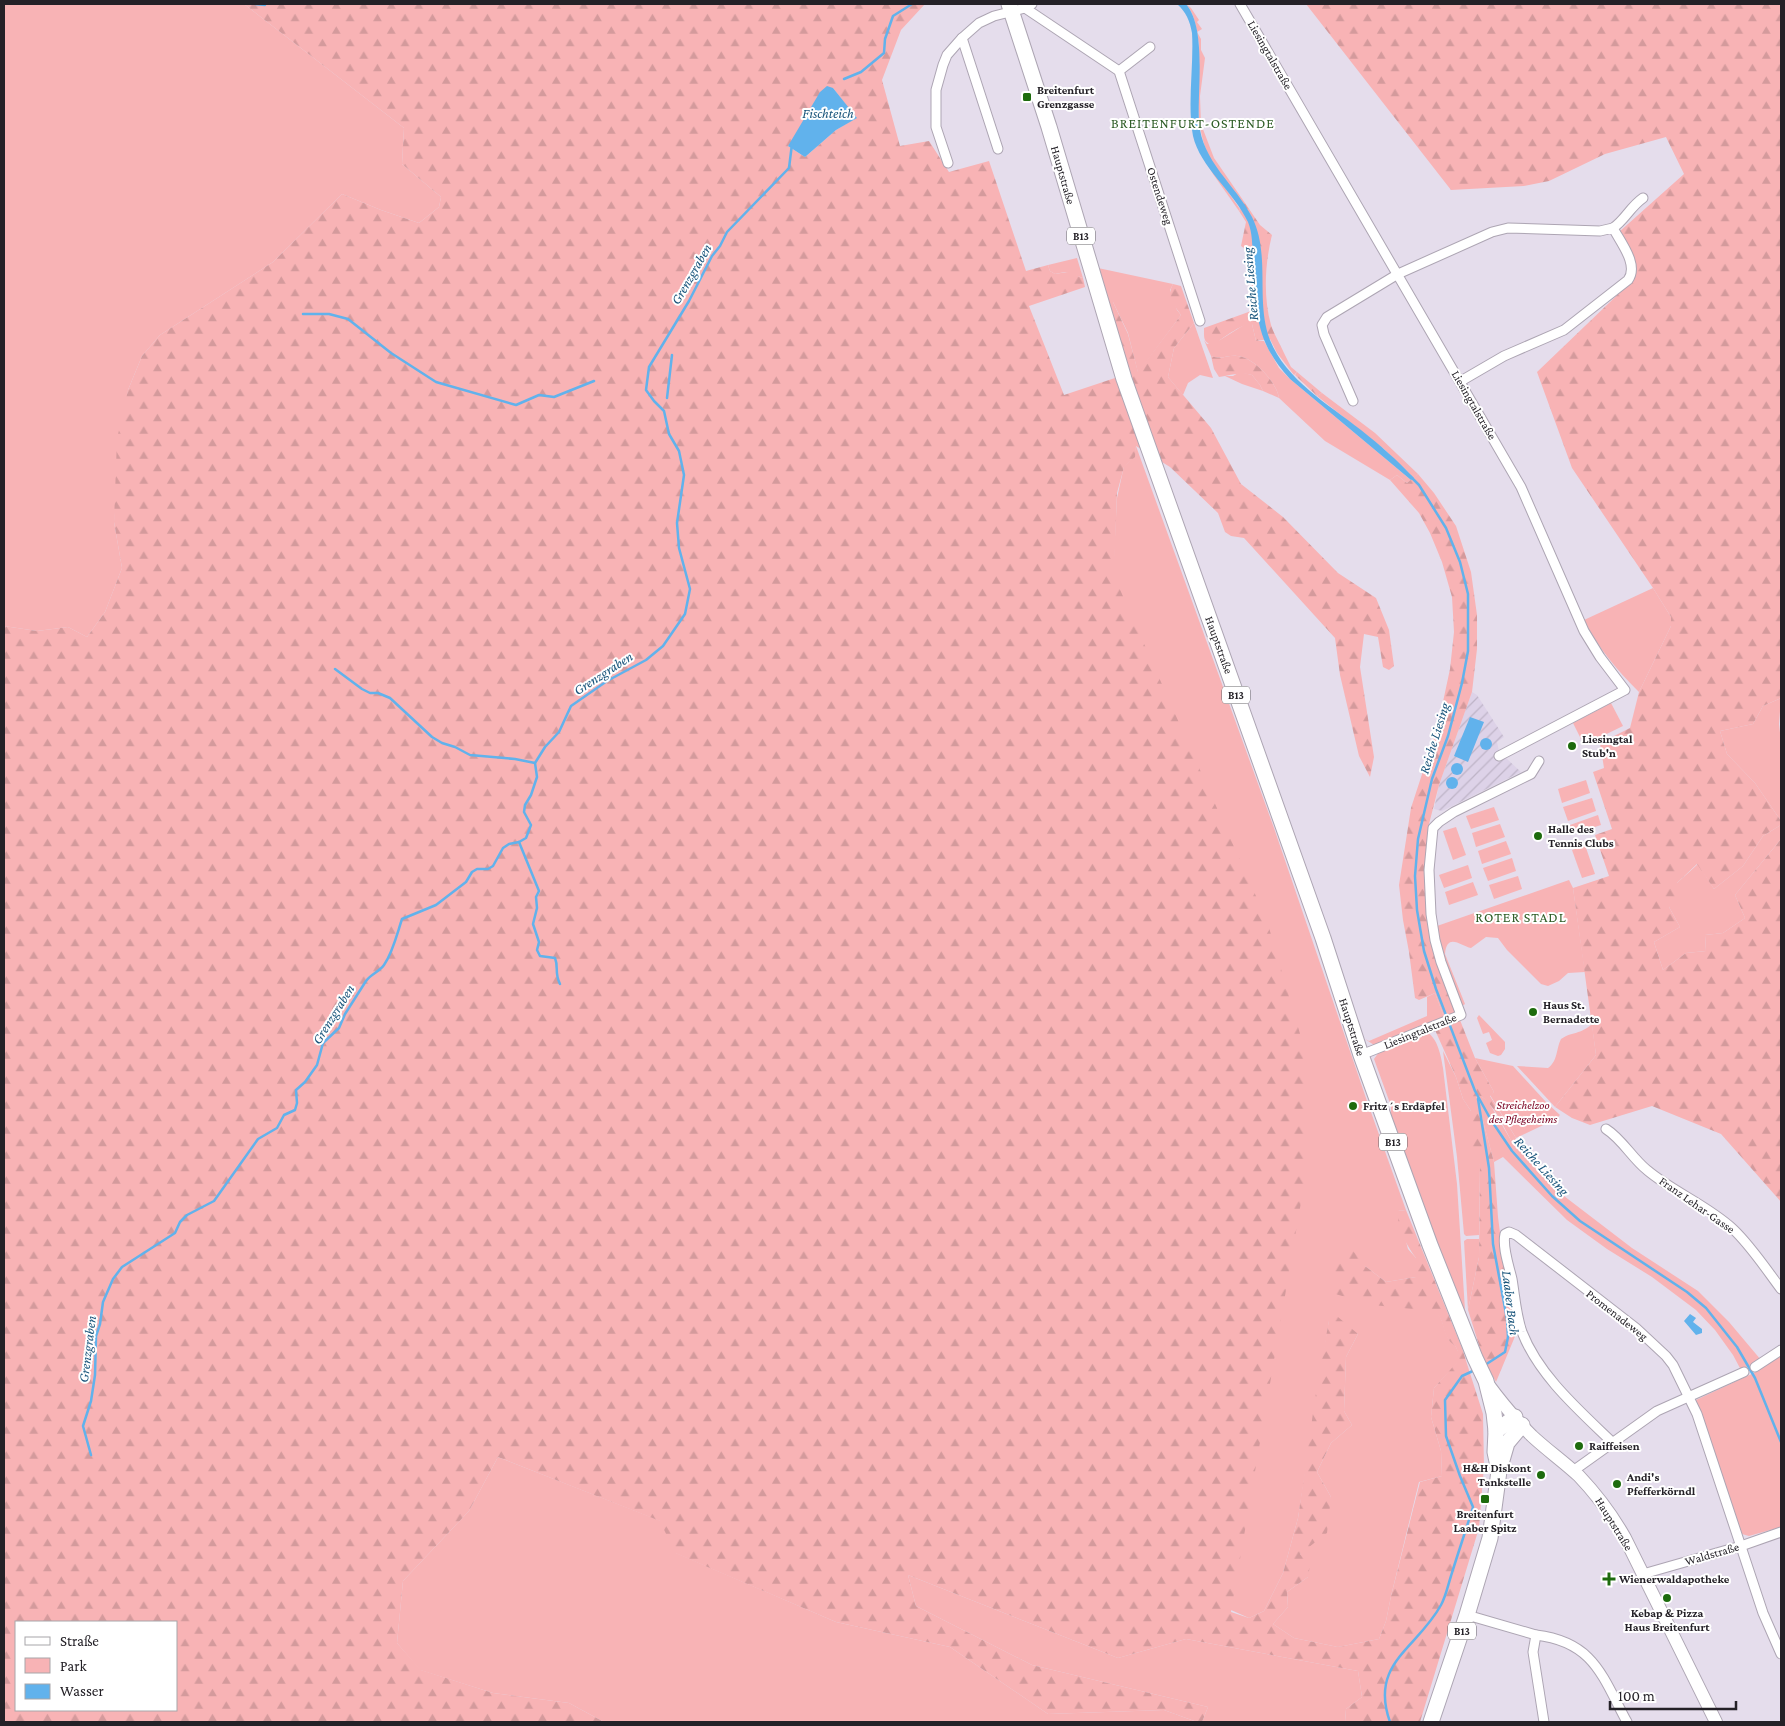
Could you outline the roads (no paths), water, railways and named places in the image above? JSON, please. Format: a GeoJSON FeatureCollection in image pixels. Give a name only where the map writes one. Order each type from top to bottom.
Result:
{"type":"FeatureCollection","features":[{"type":"Feature","properties":{"kind":"main road","name":"Hauptstraße"},"geometry":{"type":"LineString","coordinates":[[1019,6],[1049,127],[1124,379],[1323,938],[1361,1055],[1430,1245],[1475,1358],[1486,1380],[1519,1421],[1591,1489],[1614,1520],[1643,1574],[1716,1722]]}},
{"type":"Feature","properties":{"kind":"main road","name":"B13"},"geometry":{"type":"LineString","coordinates":[[1431,1722],[1467,1615],[1490,1538],[1499,1471],[1495,1452],[1496,1431],[1494,1413],[1486,1380]]}},
{"type":"Feature","properties":{"kind":"main road"},"geometry":{"type":"LineString","coordinates":[[1496,1431],[1519,1421]]}},
{"type":"Feature","properties":{"kind":"main road"},"geometry":{"type":"LineString","coordinates":[[1499,1471],[1507,1443],[1519,1421]]}},
{"type":"Feature","properties":{"kind":"street","name":"Liesingtalstraße"},"geometry":{"type":"LineString","coordinates":[[1240,4],[1522,487],[1584,631],[1600,657],[1625,690],[1499,756]]}},
{"type":"Feature","properties":{"kind":"street"},"geometry":{"type":"LineString","coordinates":[[948,163],[936,127],[936,90],[942,65],[948,55],[962,38],[979,23],[1019,6],[1119,71],[1150,47]]}},
{"type":"Feature","properties":{"kind":"street"},"geometry":{"type":"LineString","coordinates":[[962,38],[998,149]]}},
{"type":"Feature","properties":{"kind":"street","name":"Ostendeweg"},"geometry":{"type":"LineString","coordinates":[[1119,71],[1200,322]]}},
{"type":"Feature","properties":{"kind":"street"},"geometry":{"type":"LineString","coordinates":[[1353,401],[1324,334],[1322,325],[1328,317],[1398,274],[1492,232],[1508,228],[1600,231],[1614,228],[1634,204],[1643,198]]}},
{"type":"Feature","properties":{"kind":"street"},"geometry":{"type":"LineString","coordinates":[[1461,381],[1504,356],[1564,330],[1628,280],[1632,271],[1631,264],[1614,228]]}},
{"type":"Feature","properties":{"kind":"street","name":"Liesingtalstraße"},"geometry":{"type":"LineString","coordinates":[[1361,1055],[1461,1015],[1441,962],[1431,914],[1429,870],[1433,828],[1454,812],[1531,774],[1539,761]]}},
{"type":"Feature","properties":{"kind":"street","name":"Franz Lehar-Gasse"},"geometry":{"type":"LineString","coordinates":[[1606,1129],[1647,1170],[1732,1228],[1744,1240],[1781,1288]]}},
{"type":"Feature","properties":{"kind":"street","name":"Promenadeweg"},"geometry":{"type":"LineString","coordinates":[[1613,1443],[1573,1404],[1550,1378],[1528,1344],[1518,1317],[1506,1251],[1505,1234],[1509,1232],[1516,1235],[1650,1341],[1673,1365],[1697,1414],[1763,1613],[1781,1654]]}},
{"type":"Feature","properties":{"kind":"street"},"geometry":{"type":"LineString","coordinates":[[1755,1367],[1781,1350]]}},
{"type":"Feature","properties":{"kind":"street"},"geometry":{"type":"LineString","coordinates":[[1573,1471],[1657,1411],[1744,1372]]}},
{"type":"Feature","properties":{"kind":"street","name":"Waldstraße"},"geometry":{"type":"LineString","coordinates":[[1643,1574],[1741,1546],[1778,1533]]}},
{"type":"Feature","properties":{"kind":"street"},"geometry":{"type":"LineString","coordinates":[[1467,1615],[1536,1635],[1565,1641],[1580,1649],[1600,1672],[1627,1722]]}},
{"type":"Feature","properties":{"kind":"street"},"geometry":{"type":"LineString","coordinates":[[1536,1635],[1533,1652],[1544,1722]]}},
{"type":"Feature","properties":{"kind":"water"},"geometry":{"type":"Polygon","coordinates":[[[1177,4],[1186,4],[1193,15],[1197,28],[1200,60],[1199,122],[1201,136],[1206,149],[1220,172],[1245,205],[1258,232],[1261,247],[1264,310],[1270,340],[1286,367],[1297,379],[1388,453],[1414,478],[1411,480],[1290,379],[1269,351],[1259,323],[1255,294],[1252,240],[1248,222],[1242,211],[1210,169],[1193,136],[1191,124],[1192,33],[1187,17],[1177,4]]]}},
{"type":"Feature","properties":{"kind":"water","name":"Fischteich"},"geometry":{"type":"Polygon","coordinates":[[[827,86],[833,88],[857,118],[836,130],[805,157],[788,146],[820,92],[827,86]]]}},
{"type":"Feature","properties":{"kind":"water"},"geometry":{"type":"Polygon","coordinates":[[[1470,717],[1484,722],[1468,762],[1454,756],[1470,717]]]}},
{"type":"Feature","properties":{"kind":"water"},"geometry":{"type":"Polygon","coordinates":[[[1486,738],[1492,744],[1486,750],[1480,744],[1486,738]]]}},
{"type":"Feature","properties":{"kind":"water"},"geometry":{"type":"Polygon","coordinates":[[[1457,763],[1463,769],[1457,775],[1451,769],[1457,763]]]}},
{"type":"Feature","properties":{"kind":"water"},"geometry":{"type":"Polygon","coordinates":[[[1450,777],[1454,777],[1458,783],[1454,789],[1450,789],[1446,785],[1446,781],[1450,777]]]}},
{"type":"Feature","properties":{"kind":"water"},"geometry":{"type":"Polygon","coordinates":[[[1690,1314],[1696,1318],[1693,1322],[1702,1329],[1702,1333],[1696,1335],[1684,1321],[1690,1314]]]}},
{"type":"Feature","properties":{"kind":"waterway"},"geometry":{"type":"LineString","coordinates":[[255,4],[265,5]]}},
{"type":"Feature","properties":{"kind":"waterway","name":"Grenzgraben"},"geometry":{"type":"LineString","coordinates":[[844,79],[861,72],[884,53],[885,39],[893,16],[912,4]]}},
{"type":"Feature","properties":{"kind":"waterway","name":"Grenzgraben"},"geometry":{"type":"LineString","coordinates":[[91,1455],[83,1426],[91,1401],[95,1375],[96,1336],[103,1302],[113,1279],[122,1267],[175,1233],[180,1222],[187,1215],[214,1201],[258,1139],[277,1128],[284,1115],[295,1110],[297,1103],[296,1090],[305,1082],[317,1065],[323,1043],[339,1028],[345,1014],[366,981],[384,965],[392,949],[402,919],[436,905],[466,882],[472,872],[477,869],[488,869],[493,866],[503,848],[526,838],[531,825],[524,812],[537,777],[535,763],[545,747],[559,732],[571,706],[607,681],[646,660],[663,646],[685,614],[690,589],[679,548],[677,523],[684,475],[679,451],[669,434],[664,411],[646,390],[649,367],[689,301],[712,256],[727,232],[789,168],[792,144]]}},
{"type":"Feature","properties":{"kind":"waterway"},"geometry":{"type":"LineString","coordinates":[[303,314],[329,314],[348,319],[391,353],[436,382],[516,405],[539,395],[554,397],[594,381]]}},
{"type":"Feature","properties":{"kind":"waterway"},"geometry":{"type":"LineString","coordinates":[[667,398],[672,355]]}},
{"type":"Feature","properties":{"kind":"waterway","name":"Reiche Liesing"},"geometry":{"type":"LineString","coordinates":[[1410,476],[1419,485],[1446,528],[1460,562],[1468,594],[1468,651],[1462,683],[1448,736],[1432,779],[1418,839],[1415,876],[1417,910],[1424,951],[1436,989],[1475,1091],[1491,1120],[1512,1151],[1552,1196],[1580,1221],[1687,1292],[1706,1308],[1737,1347],[1755,1378],[1781,1442]]}},
{"type":"Feature","properties":{"kind":"waterway"},"geometry":{"type":"LineString","coordinates":[[335,669],[362,689],[390,698],[432,737],[442,743],[470,755],[515,759],[535,763]]}},
{"type":"Feature","properties":{"kind":"waterway"},"geometry":{"type":"LineString","coordinates":[[519,842],[539,891],[536,897],[537,908],[533,924],[539,942],[537,950],[540,956],[555,958],[560,984]]}},
{"type":"Feature","properties":{"kind":"waterway","name":"Laaber Bach"},"geometry":{"type":"LineString","coordinates":[[1478,1099],[1489,1168],[1493,1244],[1507,1319],[1508,1337],[1505,1352],[1485,1365]]}},
{"type":"Feature","properties":{"kind":"waterway","name":"Laaber Bach"},"geometry":{"type":"LineString","coordinates":[[1390,1722],[1385,1702],[1386,1685],[1391,1671],[1441,1605],[1473,1507],[1446,1436],[1445,1400],[1462,1376],[1475,1370]]}},
{"type":"Feature","properties":{"kind":"place","name":"Breitenfurt Grenzgasse"},"geometry":{"type":"Point","coordinates":[1027,97]}},
{"type":"Feature","properties":{"kind":"place","name":"Liesingtal Stub'n"},"geometry":{"type":"Point","coordinates":[1572,746]}},
{"type":"Feature","properties":{"kind":"place","name":"Halle des Tennis Clubs"},"geometry":{"type":"Point","coordinates":[1538,836]}},
{"type":"Feature","properties":{"kind":"place","name":"Haus St. Bernadette"},"geometry":{"type":"Point","coordinates":[1533,1012]}},
{"type":"Feature","properties":{"kind":"place","name":"Fritz´s Erdäpfel"},"geometry":{"type":"Point","coordinates":[1353,1106]}},
{"type":"Feature","properties":{"kind":"place","name":"Raiffeisen"},"geometry":{"type":"Point","coordinates":[1579,1446]}},
{"type":"Feature","properties":{"kind":"place","name":"H&H Diskont Tankstelle"},"geometry":{"type":"Point","coordinates":[1541,1475]}},
{"type":"Feature","properties":{"kind":"place","name":"Andi's Pfefferkörndl"},"geometry":{"type":"Point","coordinates":[1617,1484]}},
{"type":"Feature","properties":{"kind":"place","name":"Breitenfurt Laaber Spitz"},"geometry":{"type":"Point","coordinates":[1485,1499]}},
{"type":"Feature","properties":{"kind":"place","name":"Wienerwaldapotheke"},"geometry":{"type":"Point","coordinates":[1609,1579]}},
{"type":"Feature","properties":{"kind":"place","name":"Kebap & Pizza Haus Breitenfurt"},"geometry":{"type":"Point","coordinates":[1667,1598]}},
{"type":"Feature","properties":{"kind":"district","name":"BREITENFURT-OSTENDE"},"geometry":{"type":"Point","coordinates":[1193,123]}},
{"type":"Feature","properties":{"kind":"district","name":"ROTER STADL"},"geometry":{"type":"Point","coordinates":[1521,917]}},
{"type":"Feature","properties":{"kind":"park label","name":"Streichelzoo des Pflegeheims"},"geometry":{"type":"Point","coordinates":[1523,1112]}}]}
